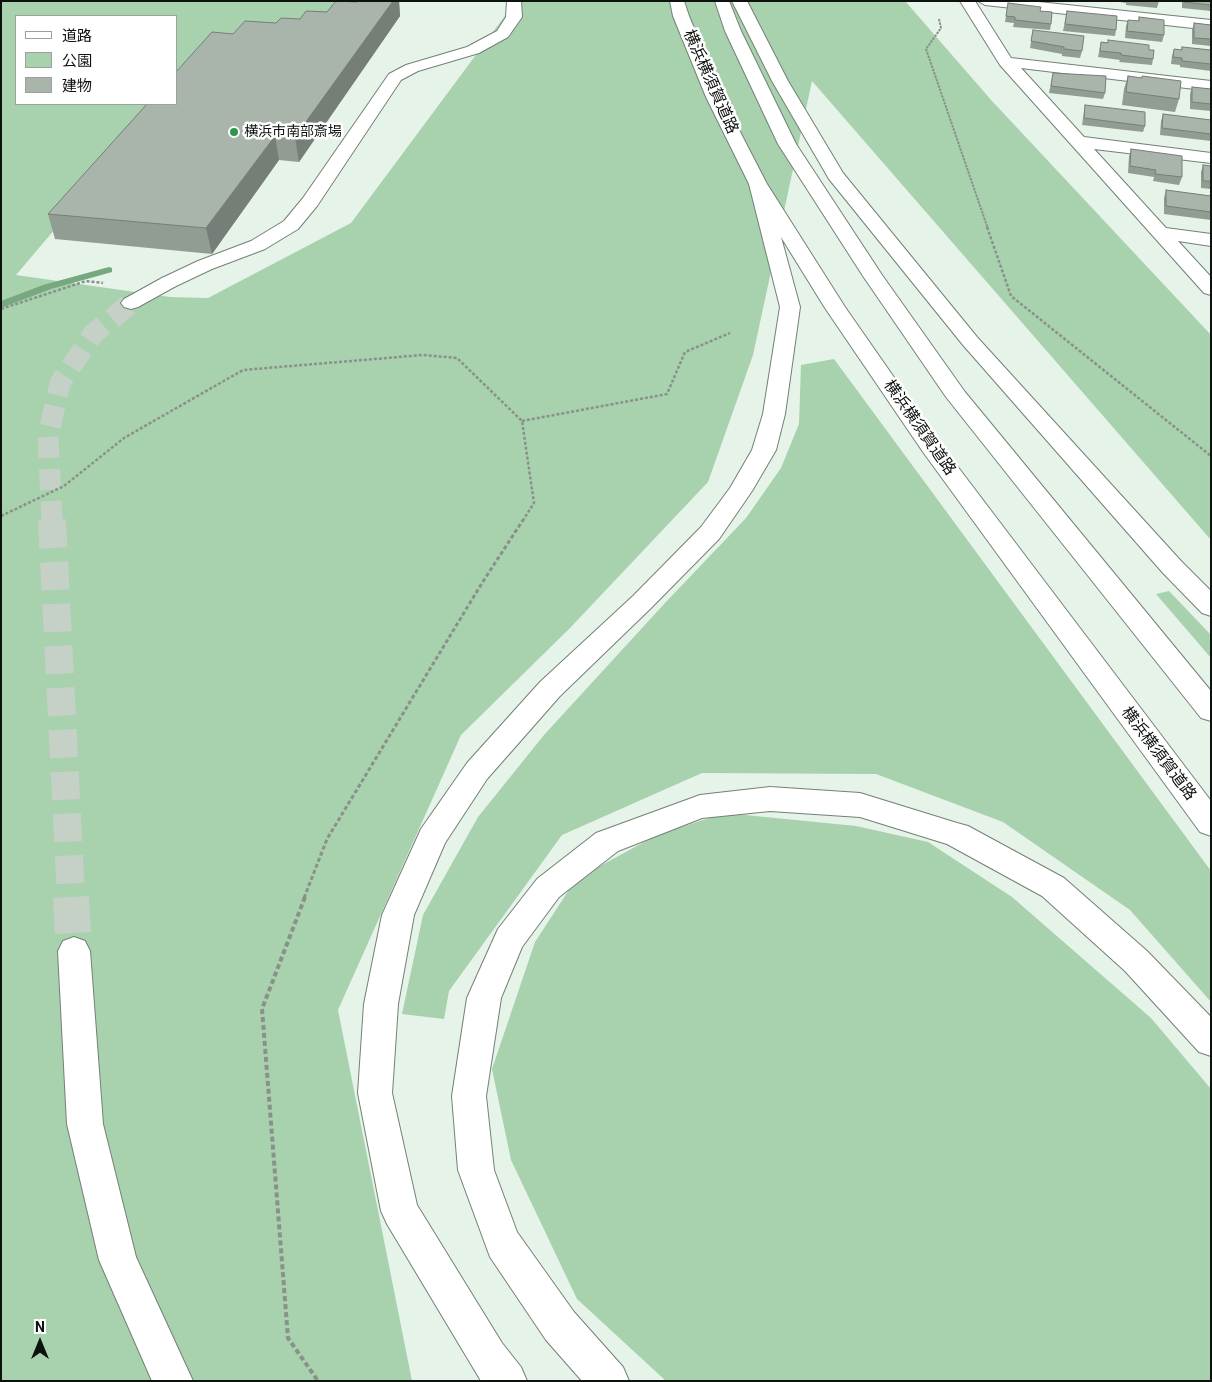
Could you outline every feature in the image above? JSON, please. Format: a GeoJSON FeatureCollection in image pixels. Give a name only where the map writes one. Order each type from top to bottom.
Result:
{"type":"FeatureCollection","features":[{"type":"Feature","properties":{"kind":"main road"},"geometry":{"type":"LineString","coordinates":[[131,303],[162,285],[205,265],[258,245],[290,225],[310,202],[395,77],[412,68],[473,50],[503,34],[514,18],[514,1]]}},
{"type":"Feature","properties":{"kind":"main road","name":"横浜横須賀道路"},"geometry":{"type":"LineString","coordinates":[[677,1],[681,16],[714,98],[758,184],[835,308],[926,438],[1211,824]]}},
{"type":"Feature","properties":{"kind":"main road"},"geometry":{"type":"LineString","coordinates":[[722,1],[733,31],[787,144],[873,276],[957,397],[1211,711]]}},
{"type":"Feature","properties":{"kind":"main road"},"geometry":{"type":"LineString","coordinates":[[739,1],[780,81],[836,175],[970,341],[1172,567],[1211,607]]}},
{"type":"Feature","properties":{"kind":"main road"},"geometry":{"type":"LineString","coordinates":[[967,1],[1006,62],[1211,289]]}},
{"type":"Feature","properties":{"kind":"main road"},"geometry":{"type":"LineString","coordinates":[[985,1],[1211,25]]}},
{"type":"Feature","properties":{"kind":"main road"},"geometry":{"type":"LineString","coordinates":[[1006,62],[1211,86]]}},
{"type":"Feature","properties":{"kind":"main road"},"geometry":{"type":"LineString","coordinates":[[1078,142],[1211,158]]}},
{"type":"Feature","properties":{"kind":"main road"},"geometry":{"type":"LineString","coordinates":[[507,1381],[488,1357],[400,1211],[375,1093],[381,1004],[398,915],[432,838],[477,771],[550,689],[642,602],[710,533],[740,491],[764,450],[774,414],[790,308],[758,184]]}},
{"type":"Feature","properties":{"kind":"main road"},"geometry":{"type":"LineString","coordinates":[[1162,234],[1211,240]]}},
{"type":"Feature","properties":{"kind":"main road"},"geometry":{"type":"LineString","coordinates":[[609,1381],[560,1326],[502,1244],[476,1170],[469,1096],[484,998],[509,939],[548,888],[607,842],[700,807],[770,799],[860,805],[957,834],[1053,887],[1136,961],[1211,1042]]}},
{"type":"Feature","properties":{"kind":"main road"},"geometry":{"type":"LineString","coordinates":[[74,950],[85,1124],[118,1260],[173,1381]]}},
{"type":"Feature","properties":{"kind":"path"},"geometry":{"type":"LineString","coordinates":[[939,19],[941,28],[926,49],[1011,296],[1211,456]]}},
{"type":"Feature","properties":{"kind":"path"},"geometry":{"type":"LineString","coordinates":[[1,309],[86,281],[162,285]]}},
{"type":"Feature","properties":{"kind":"path"},"geometry":{"type":"LineString","coordinates":[[522,421],[667,394],[685,352],[730,333]]}},
{"type":"Feature","properties":{"kind":"path"},"geometry":{"type":"LineString","coordinates":[[1,516],[64,486],[124,438],[243,370],[423,355],[456,358],[522,421],[534,503],[482,583],[328,839],[262,1009],[288,1338],[318,1381]]}},
{"type":"Feature","properties":{"kind":"green space"},"geometry":{"type":"Polygon","coordinates":[[[1,1],[379,1],[178,85],[178,15],[15,15],[15,105],[160,105],[16,275],[170,297],[208,298],[351,223],[516,1],[905,1],[992,101],[1211,335],[1211,540],[812,81],[753,355],[708,482],[570,628],[461,735],[338,1010],[412,1381],[1,1381],[1,1]]]}},
{"type":"Feature","properties":{"kind":"green space"},"geometry":{"type":"Polygon","coordinates":[[[834,359],[1211,871],[1211,1002],[1130,910],[1003,822],[876,774],[702,773],[562,835],[449,991],[444,1019],[402,1014],[423,915],[478,817],[544,735],[746,518],[781,468],[799,424],[801,365],[834,359]]]}},
{"type":"Feature","properties":{"kind":"green space"},"geometry":{"type":"Polygon","coordinates":[[[1169,591],[1211,635],[1211,658],[1156,594],[1169,591]]]}},
{"type":"Feature","properties":{"kind":"green space"},"geometry":{"type":"Polygon","coordinates":[[[725,813],[856,826],[928,842],[1012,897],[1151,1018],[1211,1089],[1211,1381],[666,1381],[577,1299],[511,1160],[492,1069],[535,942],[576,879],[659,834],[725,813]]]}},
{"type":"Feature","properties":{"kind":"building","name":"横浜市南部斎場"},"geometry":{"type":"Polygon","coordinates":[[[336,1],[393,1],[295,137],[275,136],[206,228],[48,214],[146,105],[178,105],[178,70],[212,32],[233,34],[245,21],[276,23],[281,18],[300,19],[306,11],[327,12],[336,1]]]}},
{"type":"Feature","properties":{"kind":"building"},"geometry":{"type":"Polygon","coordinates":[[[1211,1],[1211,5],[1184,2],[1211,1]]]}},
{"type":"Feature","properties":{"kind":"building"},"geometry":{"type":"Polygon","coordinates":[[[1008,3],[1041,7],[1040,11],[1052,12],[1051,24],[1015,20],[1015,17],[1006,16],[1008,3]]]}},
{"type":"Feature","properties":{"kind":"building"},"geometry":{"type":"Polygon","coordinates":[[[1067,11],[1117,16],[1116,30],[1065,24],[1067,11]]]}},
{"type":"Feature","properties":{"kind":"building"},"geometry":{"type":"Polygon","coordinates":[[[1139,17],[1164,20],[1164,35],[1127,31],[1128,20],[1139,21],[1139,17]]]}},
{"type":"Feature","properties":{"kind":"building"},"geometry":{"type":"Polygon","coordinates":[[[1194,23],[1211,25],[1211,39],[1194,38],[1194,23]]]}},
{"type":"Feature","properties":{"kind":"building"},"geometry":{"type":"Polygon","coordinates":[[[1033,30],[1084,36],[1082,51],[1064,49],[1064,47],[1031,41],[1033,30]]]}},
{"type":"Feature","properties":{"kind":"building"},"geometry":{"type":"Polygon","coordinates":[[[1108,40],[1149,45],[1149,50],[1154,50],[1153,59],[1100,51],[1101,42],[1108,43],[1108,40]]]}},
{"type":"Feature","properties":{"kind":"building"},"geometry":{"type":"Polygon","coordinates":[[[1182,47],[1211,50],[1211,64],[1182,61],[1182,58],[1173,57],[1174,49],[1182,50],[1182,47]]]}},
{"type":"Feature","properties":{"kind":"building"},"geometry":{"type":"Polygon","coordinates":[[[1053,73],[1106,76],[1105,93],[1051,86],[1053,73]]]}},
{"type":"Feature","properties":{"kind":"building"},"geometry":{"type":"Polygon","coordinates":[[[1128,76],[1181,81],[1179,99],[1126,92],[1128,76]]]}},
{"type":"Feature","properties":{"kind":"building"},"geometry":{"type":"Polygon","coordinates":[[[1192,87],[1211,89],[1211,104],[1192,102],[1192,87]]]}},
{"type":"Feature","properties":{"kind":"building"},"geometry":{"type":"Polygon","coordinates":[[[1085,105],[1145,112],[1145,126],[1084,118],[1085,105]]]}},
{"type":"Feature","properties":{"kind":"building"},"geometry":{"type":"Polygon","coordinates":[[[1163,114],[1211,120],[1211,134],[1162,128],[1163,114]]]}},
{"type":"Feature","properties":{"kind":"building"},"geometry":{"type":"Polygon","coordinates":[[[1131,149],[1182,156],[1182,177],[1155,174],[1156,170],[1130,166],[1131,149]]]}},
{"type":"Feature","properties":{"kind":"building"},"geometry":{"type":"Polygon","coordinates":[[[1203,165],[1211,166],[1211,181],[1203,181],[1203,165]]]}},
{"type":"Feature","properties":{"kind":"building"},"geometry":{"type":"Polygon","coordinates":[[[1166,190],[1211,196],[1211,212],[1166,206],[1166,190]]]}},
{"type":"Feature","properties":{"kind":"waterway"},"geometry":{"type":"LineString","coordinates":[[1,305],[47,287],[109,270]]}},
{"type":"Feature","properties":{"kind":"tunnel"},"geometry":{"type":"LineString","coordinates":[[52,522],[48,436],[60,383],[93,334],[131,303]]}},
{"type":"Feature","properties":{"kind":"tunnel"},"geometry":{"type":"LineString","coordinates":[[52,520],[71,898]]}},
{"type":"Feature","properties":{"kind":"tunnel"},"geometry":{"type":"LineString","coordinates":[[71,897],[74,951]]}},
{"type":"Feature","properties":{"kind":"place","name":"横浜市南部斎場"},"geometry":{"type":"Point","coordinates":[234,132]}}]}
